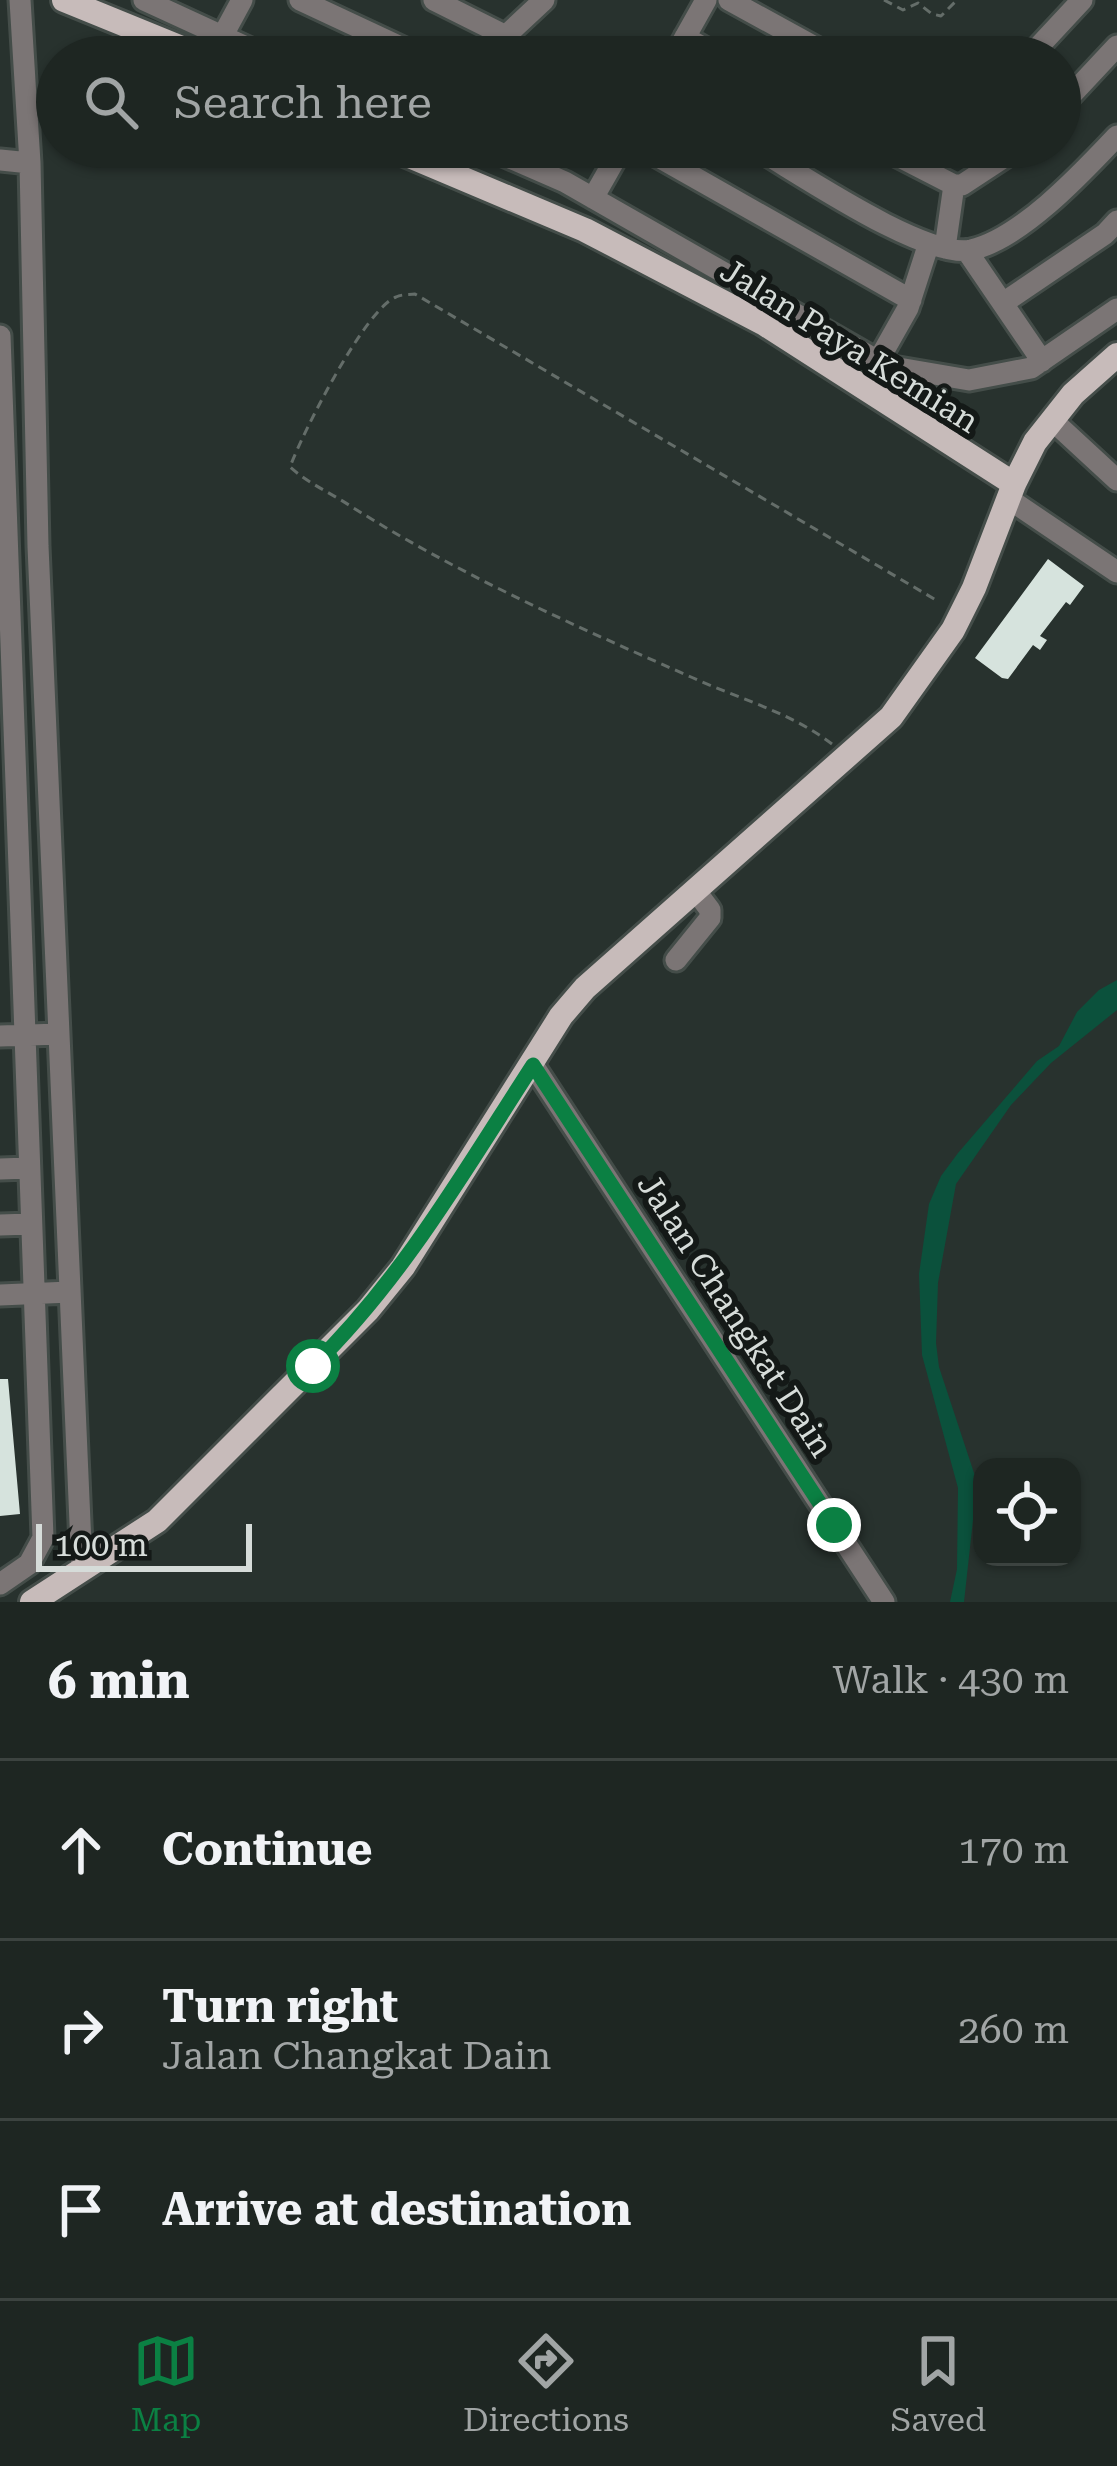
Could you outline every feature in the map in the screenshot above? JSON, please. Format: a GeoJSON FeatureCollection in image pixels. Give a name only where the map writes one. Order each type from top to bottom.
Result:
{"type":"FeatureCollection","features":[{"type":"Feature","properties":{"kind":"main road"},"geometry":{"type":"LineString","coordinates":[[64,0],[152,36]]}},
{"type":"Feature","properties":{"kind":"main road","name":"Jalan Paya Kemian"},"geometry":{"type":"LineString","coordinates":[[448,168],[585,230],[763,323],[979,464],[1008,502]]}},
{"type":"Feature","properties":{"kind":"main road"},"geometry":{"type":"LineString","coordinates":[[32,1602],[157,1520],[368,1310],[403,1267],[561,1016],[585,988],[891,717],[924,675],[974,589],[1035,442],[1073,394],[1117,356]]}},
{"type":"Feature","properties":{"kind":"main road"},"geometry":{"type":"LineString","coordinates":[[979,464],[1008,502]]}},
{"type":"Feature","properties":{"kind":"street"},"geometry":{"type":"LineString","coordinates":[[20,0],[82,1568]]}},
{"type":"Feature","properties":{"kind":"street"},"geometry":{"type":"LineString","coordinates":[[144,0],[220,36]]}},
{"type":"Feature","properties":{"kind":"street"},"geometry":{"type":"LineString","coordinates":[[223,36],[242,0]]}},
{"type":"Feature","properties":{"kind":"street"},"geometry":{"type":"LineString","coordinates":[[300,0],[377,36]]}},
{"type":"Feature","properties":{"kind":"street"},"geometry":{"type":"LineString","coordinates":[[443,2],[506,35],[544,0]]}},
{"type":"Feature","properties":{"kind":"street"},"geometry":{"type":"LineString","coordinates":[[685,36],[706,0]]}},
{"type":"Feature","properties":{"kind":"street"},"geometry":{"type":"LineString","coordinates":[[729,0],[794,36]]}},
{"type":"Feature","properties":{"kind":"street"},"geometry":{"type":"LineString","coordinates":[[1049,36],[1082,0]]}},
{"type":"Feature","properties":{"kind":"street"},"geometry":{"type":"LineString","coordinates":[[1081,85],[1117,46]]}},
{"type":"Feature","properties":{"kind":"street"},"geometry":{"type":"LineString","coordinates":[[946,248],[1014,228],[1069,187],[1117,136]]}},
{"type":"Feature","properties":{"kind":"street"},"geometry":{"type":"LineString","coordinates":[[0,160],[30,163]]}},
{"type":"Feature","properties":{"kind":"street"},"geometry":{"type":"LineString","coordinates":[[529,168],[593,198],[887,366],[969,380],[1031,368],[1117,309]]}},
{"type":"Feature","properties":{"kind":"street"},"geometry":{"type":"LineString","coordinates":[[593,198],[610,168]]}},
{"type":"Feature","properties":{"kind":"street"},"geometry":{"type":"LineString","coordinates":[[677,168],[911,300]]}},
{"type":"Feature","properties":{"kind":"street"},"geometry":{"type":"LineString","coordinates":[[794,168],[946,248],[1003,303],[1042,361]]}},
{"type":"Feature","properties":{"kind":"street"},"geometry":{"type":"LineString","coordinates":[[921,168],[954,185],[988,168]]}},
{"type":"Feature","properties":{"kind":"street"},"geometry":{"type":"LineString","coordinates":[[878,361],[946,248],[954,185]]}},
{"type":"Feature","properties":{"kind":"street"},"geometry":{"type":"LineString","coordinates":[[1003,303],[1113,235]]}},
{"type":"Feature","properties":{"kind":"street"},"geometry":{"type":"LineString","coordinates":[[0,336],[10,969],[24,1035],[43,1538],[29,1564],[0,1584]]}},
{"type":"Feature","properties":{"kind":"street"},"geometry":{"type":"LineString","coordinates":[[1052,420],[1117,480]]}},
{"type":"Feature","properties":{"kind":"street"},"geometry":{"type":"LineString","coordinates":[[1008,502],[1117,572]]}},
{"type":"Feature","properties":{"kind":"street"},"geometry":{"type":"LineString","coordinates":[[5,548],[38,546]]}},
{"type":"Feature","properties":{"kind":"street"},"geometry":{"type":"LineString","coordinates":[[7,783],[48,783]]}},
{"type":"Feature","properties":{"kind":"street"},"geometry":{"type":"LineString","coordinates":[[676,960],[710,918],[710,910],[695,890]]}},
{"type":"Feature","properties":{"kind":"street"},"geometry":{"type":"LineString","coordinates":[[0,1036],[59,1034]]}},
{"type":"Feature","properties":{"kind":"street","name":"Jalan Changkat Dain"},"geometry":{"type":"LineString","coordinates":[[533,1065],[884,1602]]}},
{"type":"Feature","properties":{"kind":"street"},"geometry":{"type":"LineString","coordinates":[[0,1097],[26,1096]]}},
{"type":"Feature","properties":{"kind":"street"},"geometry":{"type":"LineString","coordinates":[[0,1169],[28,1168]]}},
{"type":"Feature","properties":{"kind":"street"},"geometry":{"type":"LineString","coordinates":[[0,1225],[30,1224]]}},
{"type":"Feature","properties":{"kind":"street"},"geometry":{"type":"LineString","coordinates":[[0,1295],[70,1292]]}},
{"type":"Feature","properties":{"kind":"path"},"geometry":{"type":"LineString","coordinates":[[884,0],[903,10],[918,3],[941,16],[955,1]]}},
{"type":"Feature","properties":{"kind":"path"},"geometry":{"type":"LineString","coordinates":[[848,756],[810,727],[481,583],[305,480],[290,467],[325,390],[379,312],[394,297],[415,294],[936,600]]}},
{"type":"Feature","properties":{"kind":"shaded area"},"geometry":{"type":"Polygon","coordinates":[[[1117,980],[1117,1010],[1051,1063],[1011,1105],[956,1184],[938,1283],[936,1343],[939,1367],[973,1470],[973,1520],[964,1602],[950,1602],[957,1569],[958,1488],[922,1355],[919,1274],[929,1204],[958,1153],[1037,1061],[1059,1046],[1077,1012],[1117,980]]]}},
{"type":"Feature","properties":{"kind":"building"},"geometry":{"type":"Polygon","coordinates":[[[1048,559],[1084,586],[1040,636],[1047,640],[1040,650],[1033,645],[1008,679],[1002,678],[975,658],[1048,559]]]}},
{"type":"Feature","properties":{"kind":"building"},"geometry":{"type":"Polygon","coordinates":[[[0,1379],[8,1379],[20,1514],[0,1516],[0,1379]]]}},
{"type":"Feature","properties":{"kind":"route"},"geometry":{"type":"LineString","coordinates":[[313,1366],[403,1267],[533,1065],[834,1525]]}}]}
